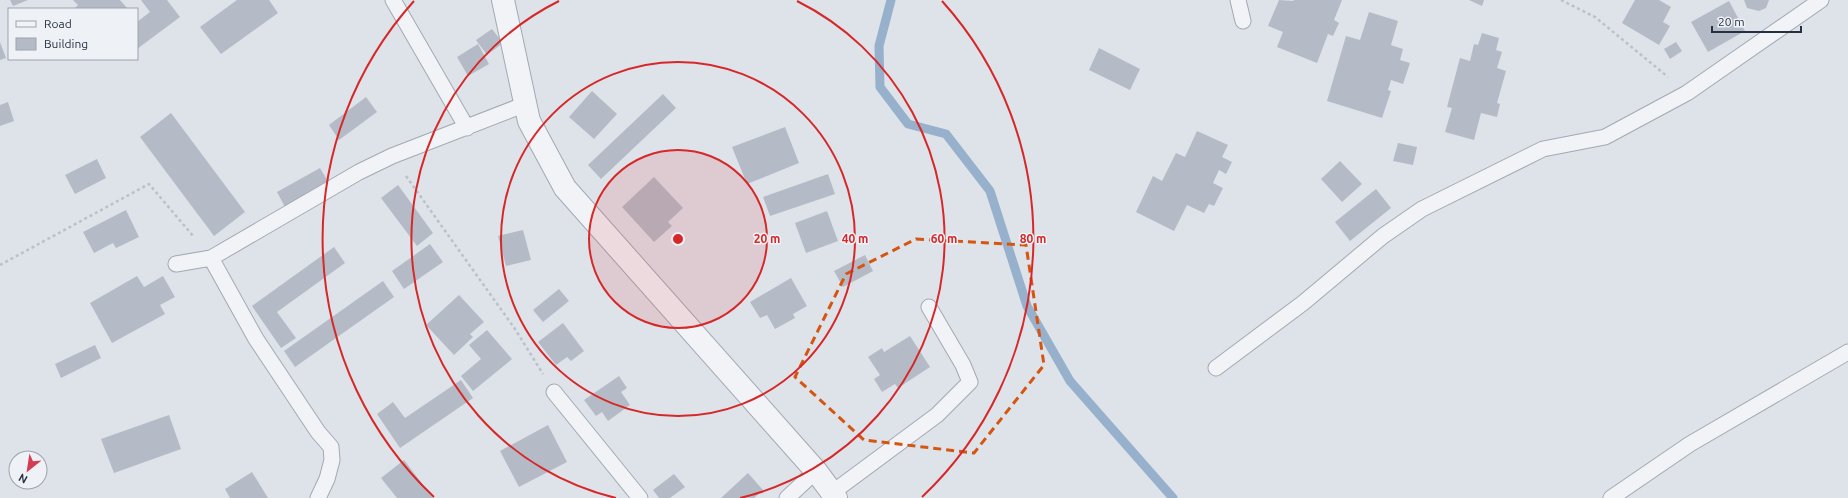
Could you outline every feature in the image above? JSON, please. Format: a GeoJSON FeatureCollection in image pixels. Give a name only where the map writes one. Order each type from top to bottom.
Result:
{"type":"FeatureCollection","features":[{"type":"Feature","properties":{"kind":"street"},"geometry":{"type":"LineString","coordinates":[[503,0],[529,121],[565,188],[816,471],[835,495]]}},
{"type":"Feature","properties":{"kind":"lane"},"geometry":{"type":"LineString","coordinates":[[393,0],[467,128]]}},
{"type":"Feature","properties":{"kind":"lane"},"geometry":{"type":"LineString","coordinates":[[1238,0],[1243,21]]}},
{"type":"Feature","properties":{"kind":"lane"},"geometry":{"type":"LineString","coordinates":[[1216,368],[1303,303],[1383,236],[1422,209],[1543,150],[1605,137],[1687,93],[1821,0]]}},
{"type":"Feature","properties":{"kind":"lane"},"geometry":{"type":"LineString","coordinates":[[176,264],[211,258],[359,172],[392,156],[526,104]]}},
{"type":"Feature","properties":{"kind":"lane"},"geometry":{"type":"LineString","coordinates":[[211,258],[256,339],[318,432],[331,447],[332,460],[327,479],[318,498]]}},
{"type":"Feature","properties":{"kind":"lane"},"geometry":{"type":"LineString","coordinates":[[835,495],[937,415],[970,382],[963,365],[929,307]]}},
{"type":"Feature","properties":{"kind":"lane"},"geometry":{"type":"LineString","coordinates":[[1611,498],[1690,444],[1848,352]]}},
{"type":"Feature","properties":{"kind":"lane"},"geometry":{"type":"LineString","coordinates":[[554,392],[640,498]]}},
{"type":"Feature","properties":{"kind":"lane"},"geometry":{"type":"LineString","coordinates":[[787,498],[816,471]]}},
{"type":"Feature","properties":{"kind":"path"},"geometry":{"type":"LineString","coordinates":[[1561,0],[1595,17],[1687,93]]}},
{"type":"Feature","properties":{"kind":"path"},"geometry":{"type":"LineString","coordinates":[[392,156],[515,329],[554,392]]}},
{"type":"Feature","properties":{"kind":"path"},"geometry":{"type":"LineString","coordinates":[[0,265],[149,184],[211,258]]}},
{"type":"Feature","properties":{"kind":"highlighted area"},"geometry":{"type":"Polygon","coordinates":[[[916,239],[1026,245],[1044,365],[974,453],[864,440],[795,377],[846,274],[916,239]]]}},
{"type":"Feature","properties":{"kind":"building"},"geometry":{"type":"Polygon","coordinates":[[[10,0],[28,0],[13,6],[10,0]]]}},
{"type":"Feature","properties":{"kind":"building"},"geometry":{"type":"Polygon","coordinates":[[[73,0],[120,0],[127,8],[75,8],[78,5],[73,0]]]}},
{"type":"Feature","properties":{"kind":"building"},"geometry":{"type":"Polygon","coordinates":[[[141,0],[167,0],[180,17],[138,48],[138,21],[150,12],[141,0]]]}},
{"type":"Feature","properties":{"kind":"building"},"geometry":{"type":"Polygon","coordinates":[[[237,0],[269,0],[278,13],[221,54],[200,27],[237,0]]]}},
{"type":"Feature","properties":{"kind":"building"},"geometry":{"type":"Polygon","coordinates":[[[1279,0],[1342,0],[1334,20],[1339,23],[1333,36],[1328,34],[1317,63],[1277,47],[1283,32],[1268,26],[1279,0]]]}},
{"type":"Feature","properties":{"kind":"building"},"geometry":{"type":"Polygon","coordinates":[[[1469,0],[1484,0],[1482,6],[1469,0]]]}},
{"type":"Feature","properties":{"kind":"building"},"geometry":{"type":"Polygon","coordinates":[[[1635,0],[1659,0],[1671,7],[1663,22],[1670,26],[1659,45],[1622,23],[1635,0]]]}},
{"type":"Feature","properties":{"kind":"building"},"geometry":{"type":"Polygon","coordinates":[[[1744,0],[1769,0],[1766,8],[1759,11],[1747,8],[1744,0]]]}},
{"type":"Feature","properties":{"kind":"building"},"geometry":{"type":"Polygon","coordinates":[[[1729,1],[1745,31],[1708,52],[1691,22],[1729,1]]]}},
{"type":"Feature","properties":{"kind":"building"},"geometry":{"type":"Polygon","coordinates":[[[1369,12],[1398,21],[1391,45],[1403,49],[1400,60],[1410,63],[1403,84],[1391,80],[1388,90],[1391,91],[1382,118],[1327,101],[1346,36],[1360,40],[1369,12]]]}},
{"type":"Feature","properties":{"kind":"building"},"geometry":{"type":"Polygon","coordinates":[[[492,29],[503,43],[487,55],[476,40],[492,29]]]}},
{"type":"Feature","properties":{"kind":"building"},"geometry":{"type":"Polygon","coordinates":[[[1482,33],[1499,38],[1496,50],[1502,52],[1497,68],[1506,71],[1497,103],[1500,104],[1497,117],[1481,113],[1474,140],[1445,132],[1452,108],[1447,107],[1460,58],[1470,61],[1474,44],[1478,45],[1482,33]]]}},
{"type":"Feature","properties":{"kind":"building"},"geometry":{"type":"Polygon","coordinates":[[[0,42],[6,58],[0,60],[0,42]]]}},
{"type":"Feature","properties":{"kind":"building"},"geometry":{"type":"Polygon","coordinates":[[[1676,42],[1682,51],[1670,59],[1664,49],[1676,42]]]}},
{"type":"Feature","properties":{"kind":"building"},"geometry":{"type":"Polygon","coordinates":[[[478,44],[489,64],[468,76],[457,57],[478,44]]]}},
{"type":"Feature","properties":{"kind":"building"},"geometry":{"type":"Polygon","coordinates":[[[1099,48],[1140,69],[1130,90],[1089,70],[1099,48]]]}},
{"type":"Feature","properties":{"kind":"building"},"geometry":{"type":"Polygon","coordinates":[[[592,91],[617,114],[594,139],[569,117],[592,91]]]}},
{"type":"Feature","properties":{"kind":"building"},"geometry":{"type":"Polygon","coordinates":[[[663,94],[676,108],[601,179],[588,165],[663,94]]]}},
{"type":"Feature","properties":{"kind":"building"},"geometry":{"type":"Polygon","coordinates":[[[366,97],[377,112],[339,140],[329,125],[366,97]]]}},
{"type":"Feature","properties":{"kind":"building"},"geometry":{"type":"Polygon","coordinates":[[[8,102],[14,121],[0,126],[0,105],[8,102]]]}},
{"type":"Feature","properties":{"kind":"building"},"geometry":{"type":"Polygon","coordinates":[[[171,113],[245,212],[214,236],[140,137],[171,113]]]}},
{"type":"Feature","properties":{"kind":"building"},"geometry":{"type":"Polygon","coordinates":[[[785,127],[799,163],[747,184],[732,147],[785,127]]]}},
{"type":"Feature","properties":{"kind":"building"},"geometry":{"type":"Polygon","coordinates":[[[1197,131],[1228,145],[1222,157],[1232,162],[1226,174],[1219,170],[1213,183],[1223,188],[1214,206],[1209,204],[1204,213],[1187,205],[1174,231],[1136,212],[1153,176],[1162,181],[1176,153],[1185,157],[1197,131]]]}},
{"type":"Feature","properties":{"kind":"building"},"geometry":{"type":"Polygon","coordinates":[[[1398,143],[1417,147],[1413,165],[1393,161],[1398,143]]]}},
{"type":"Feature","properties":{"kind":"building"},"geometry":{"type":"Polygon","coordinates":[[[97,159],[106,178],[75,194],[65,175],[97,159]]]}},
{"type":"Feature","properties":{"kind":"building"},"geometry":{"type":"Polygon","coordinates":[[[1340,161],[1362,184],[1342,202],[1321,179],[1340,161]]]}},
{"type":"Feature","properties":{"kind":"building"},"geometry":{"type":"Polygon","coordinates":[[[320,168],[329,183],[285,207],[277,192],[320,168]]]}},
{"type":"Feature","properties":{"kind":"building"},"geometry":{"type":"Polygon","coordinates":[[[828,174],[835,194],[770,216],[763,197],[828,174]]]}},
{"type":"Feature","properties":{"kind":"building"},"geometry":{"type":"Polygon","coordinates":[[[654,177],[683,208],[668,222],[672,226],[654,242],[622,207],[654,177]]]}},
{"type":"Feature","properties":{"kind":"building"},"geometry":{"type":"Polygon","coordinates":[[[398,185],[433,233],[417,246],[381,198],[398,185]]]}},
{"type":"Feature","properties":{"kind":"building"},"geometry":{"type":"Polygon","coordinates":[[[1376,189],[1391,208],[1350,241],[1335,222],[1376,189]]]}},
{"type":"Feature","properties":{"kind":"building"},"geometry":{"type":"Polygon","coordinates":[[[126,210],[139,237],[116,248],[113,243],[94,253],[83,232],[126,210]]]}},
{"type":"Feature","properties":{"kind":"building"},"geometry":{"type":"Polygon","coordinates":[[[827,211],[838,241],[806,253],[795,223],[827,211]]]}},
{"type":"Feature","properties":{"kind":"building"},"geometry":{"type":"Polygon","coordinates":[[[523,230],[531,260],[506,266],[498,236],[523,230]]]}},
{"type":"Feature","properties":{"kind":"building"},"geometry":{"type":"Polygon","coordinates":[[[430,244],[443,262],[404,289],[392,271],[430,244]]]}},
{"type":"Feature","properties":{"kind":"building"},"geometry":{"type":"Polygon","coordinates":[[[334,247],[345,263],[277,312],[296,338],[281,348],[252,306],[334,247]]]}},
{"type":"Feature","properties":{"kind":"building"},"geometry":{"type":"Polygon","coordinates":[[[865,255],[873,271],[843,287],[834,271],[865,255]]]}},
{"type":"Feature","properties":{"kind":"building"},"geometry":{"type":"Polygon","coordinates":[[[137,276],[144,287],[163,276],[175,297],[160,305],[165,314],[112,343],[90,303],[137,276]]]}},
{"type":"Feature","properties":{"kind":"building"},"geometry":{"type":"Polygon","coordinates":[[[791,278],[807,306],[793,314],[795,318],[775,329],[767,315],[760,318],[750,302],[791,278]]]}},
{"type":"Feature","properties":{"kind":"building"},"geometry":{"type":"Polygon","coordinates":[[[383,281],[394,297],[295,367],[284,351],[383,281]]]}},
{"type":"Feature","properties":{"kind":"building"},"geometry":{"type":"Polygon","coordinates":[[[559,289],[569,301],[543,322],[533,310],[559,289]]]}},
{"type":"Feature","properties":{"kind":"building"},"geometry":{"type":"Polygon","coordinates":[[[459,295],[484,322],[470,334],[473,337],[454,355],[426,325],[459,295]]]}},
{"type":"Feature","properties":{"kind":"building"},"geometry":{"type":"Polygon","coordinates":[[[563,323],[584,351],[571,361],[567,357],[556,365],[538,342],[563,323]]]}},
{"type":"Feature","properties":{"kind":"building"},"geometry":{"type":"Polygon","coordinates":[[[487,330],[512,359],[473,391],[461,376],[481,359],[469,345],[487,330]]]}},
{"type":"Feature","properties":{"kind":"building"},"geometry":{"type":"Polygon","coordinates":[[[910,336],[930,367],[898,388],[895,384],[882,392],[874,379],[880,375],[868,357],[882,348],[884,352],[910,336]]]}},
{"type":"Feature","properties":{"kind":"building"},"geometry":{"type":"Polygon","coordinates":[[[95,345],[101,358],[61,378],[55,364],[95,345]]]}},
{"type":"Feature","properties":{"kind":"building"},"geometry":{"type":"Polygon","coordinates":[[[619,376],[627,388],[621,392],[630,405],[608,421],[602,412],[596,416],[584,400],[619,376]]]}},
{"type":"Feature","properties":{"kind":"building"},"geometry":{"type":"Polygon","coordinates":[[[461,380],[473,398],[400,448],[377,414],[393,402],[405,418],[461,380]]]}},
{"type":"Feature","properties":{"kind":"building"},"geometry":{"type":"Polygon","coordinates":[[[169,415],[181,449],[114,473],[101,439],[169,415]]]}},
{"type":"Feature","properties":{"kind":"building"},"geometry":{"type":"Polygon","coordinates":[[[548,425],[567,462],[519,487],[500,451],[548,425]]]}},
{"type":"Feature","properties":{"kind":"building"},"geometry":{"type":"Polygon","coordinates":[[[404,460],[433,498],[397,498],[381,478],[404,460]]]}},
{"type":"Feature","properties":{"kind":"building"},"geometry":{"type":"Polygon","coordinates":[[[252,472],[268,498],[230,498],[225,489],[252,472]]]}},
{"type":"Feature","properties":{"kind":"building"},"geometry":{"type":"Polygon","coordinates":[[[748,473],[763,490],[754,498],[721,498],[748,473]]]}},
{"type":"Feature","properties":{"kind":"building"},"geometry":{"type":"Polygon","coordinates":[[[674,474],[685,487],[670,498],[659,498],[653,490],[674,474]]]}},
{"type":"Feature","properties":{"kind":"waterway"},"geometry":{"type":"LineString","coordinates":[[891,0],[879,46],[880,87],[908,124],[946,134],[990,191],[1027,306],[1070,381],[1173,498]]}}]}
